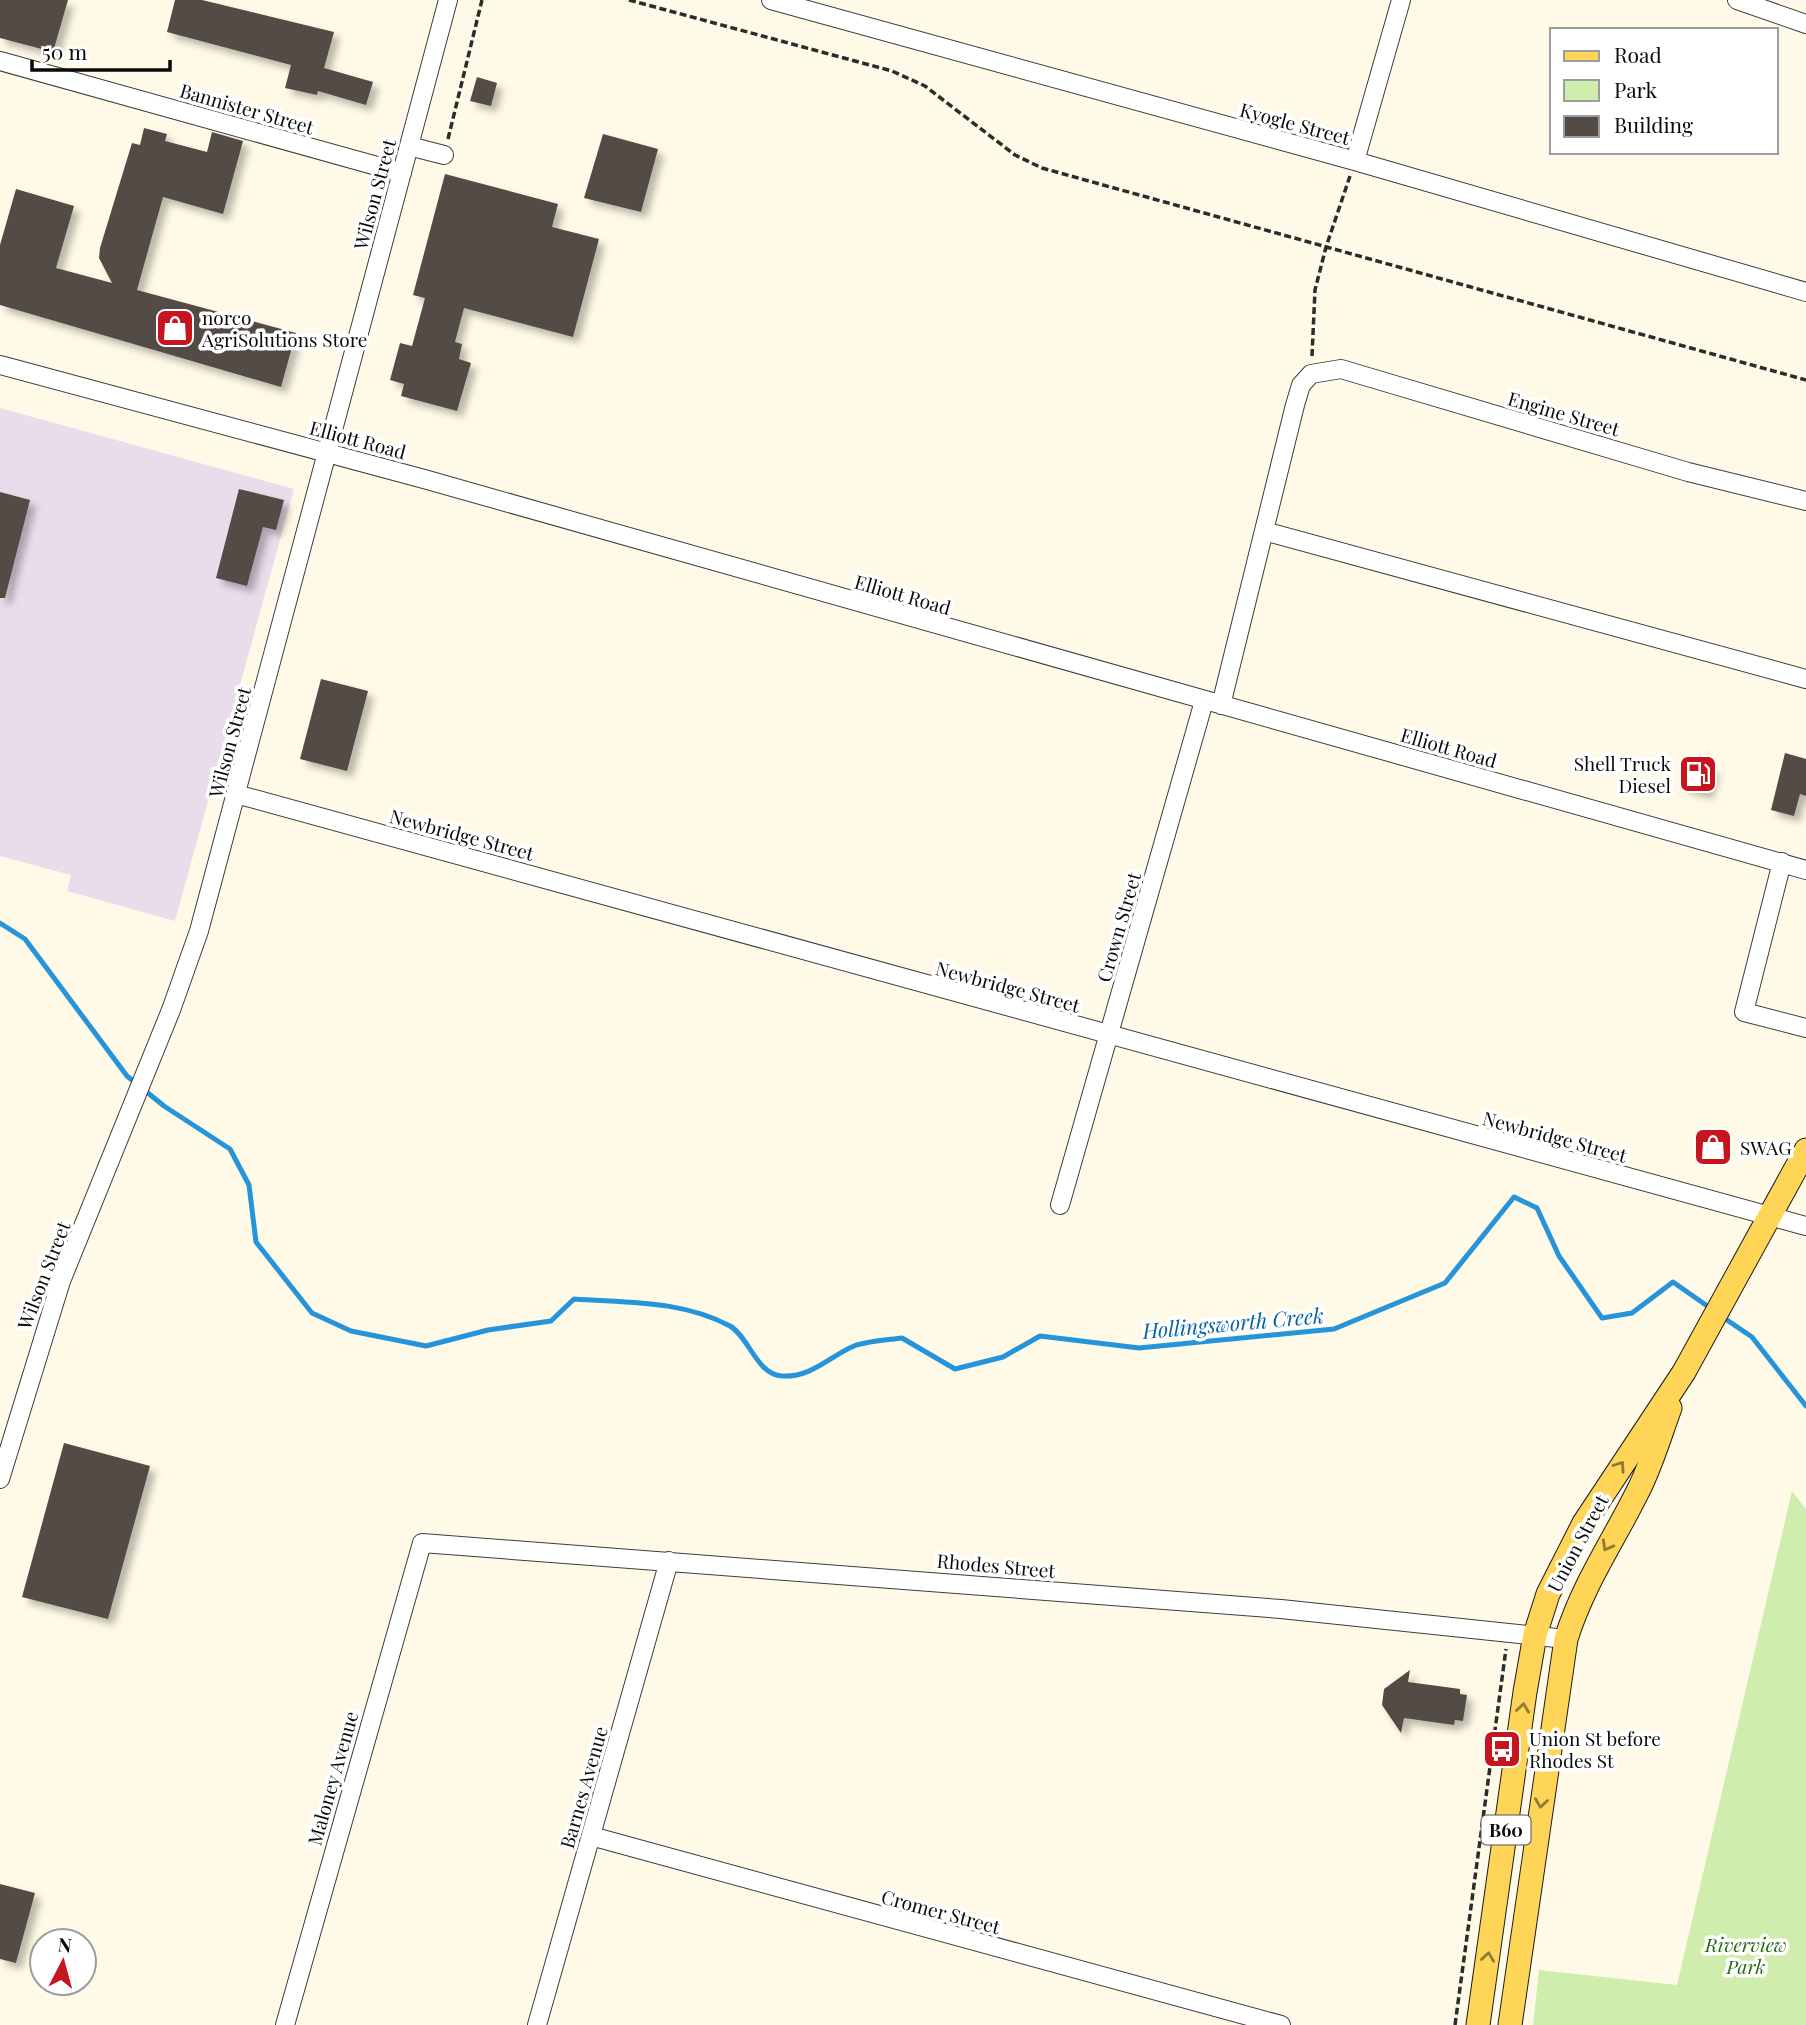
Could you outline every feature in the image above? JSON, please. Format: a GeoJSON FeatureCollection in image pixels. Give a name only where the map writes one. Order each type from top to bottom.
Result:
{"type":"FeatureCollection","features":[{"type":"Feature","properties":{"kind":"main road","name":"Union Street"},"geometry":{"type":"LineString","coordinates":[[1478,2025],[1535,1635],[1548,1594],[1584,1523],[1684,1372],[1806,1150]]}},
{"type":"Feature","properties":{"kind":"main road","name":"Union Street"},"geometry":{"type":"LineString","coordinates":[[1510,2025],[1566,1639],[1582,1592],[1640,1488],[1684,1372]]}},
{"type":"Feature","properties":{"kind":"street","name":"Wilson Street"},"geometry":{"type":"LineString","coordinates":[[0,1479],[47,1321],[199,931],[319,492],[327,453],[448,0]]}},
{"type":"Feature","properties":{"kind":"street","name":"Kyogle Street"},"geometry":{"type":"LineString","coordinates":[[771,0],[1804,286]]}},
{"type":"Feature","properties":{"kind":"street"},"geometry":{"type":"LineString","coordinates":[[1355,161],[1401,0]]}},
{"type":"Feature","properties":{"kind":"street"},"geometry":{"type":"LineString","coordinates":[[1737,0],[1806,24]]}},
{"type":"Feature","properties":{"kind":"street","name":"Bannister Street"},"geometry":{"type":"LineString","coordinates":[[0,61],[402,173]]}},
{"type":"Feature","properties":{"kind":"street"},"geometry":{"type":"LineString","coordinates":[[409,146],[444,155]]}},
{"type":"Feature","properties":{"kind":"street","name":"Elliott Road"},"geometry":{"type":"LineString","coordinates":[[0,365],[327,453],[1797,866]]}},
{"type":"Feature","properties":{"kind":"street","name":"Engine Street"},"geometry":{"type":"LineString","coordinates":[[1311,374],[1340,369],[1688,472],[1806,501]]}},
{"type":"Feature","properties":{"kind":"street","name":"Crown Street"},"geometry":{"type":"LineString","coordinates":[[1060,1205],[1109,1035],[1264,531],[1295,405],[1301,386],[1311,374]]}},
{"type":"Feature","properties":{"kind":"street"},"geometry":{"type":"LineString","coordinates":[[1264,531],[1806,679]]}},
{"type":"Feature","properties":{"kind":"street","name":"Newbridge Street"},"geometry":{"type":"LineString","coordinates":[[236,794],[1806,1226]]}},
{"type":"Feature","properties":{"kind":"street"},"geometry":{"type":"LineString","coordinates":[[1797,866],[1744,1012],[1806,1028]]}},
{"type":"Feature","properties":{"kind":"street","name":"Rhodes Street"},"geometry":{"type":"LineString","coordinates":[[422,1543],[1282,1609],[1566,1639]]}},
{"type":"Feature","properties":{"kind":"street","name":"Maloney Avenue"},"geometry":{"type":"LineString","coordinates":[[285,2025],[422,1543]]}},
{"type":"Feature","properties":{"kind":"street","name":"Barnes Avenue"},"geometry":{"type":"LineString","coordinates":[[537,2025],[669,1561]]}},
{"type":"Feature","properties":{"kind":"street","name":"Cromer Street"},"geometry":{"type":"LineString","coordinates":[[591,1836],[1281,2025]]}},
{"type":"Feature","properties":{"kind":"path"},"geometry":{"type":"LineString","coordinates":[[444,155],[482,0]]}},
{"type":"Feature","properties":{"kind":"path"},"geometry":{"type":"LineString","coordinates":[[629,0],[892,72],[925,86],[1016,155],[1042,168],[1806,380]]}},
{"type":"Feature","properties":{"kind":"path"},"geometry":{"type":"LineString","coordinates":[[1311,374],[1315,290],[1326,247],[1355,161]]}},
{"type":"Feature","properties":{"kind":"path"},"geometry":{"type":"LineString","coordinates":[[1455,2025],[1506,1648]]}},
{"type":"Feature","properties":{"kind":"shaded area"},"geometry":{"type":"Polygon","coordinates":[[[0,408],[294,489],[175,921],[67,891],[71,875],[0,856],[0,408]]]}},
{"type":"Feature","properties":{"kind":"green space","name":"Riverview Park"},"geometry":{"type":"Polygon","coordinates":[[[1792,1491],[1806,1509],[1806,2025],[1533,2025],[1539,1970],[1677,1985],[1792,1491]]]}},
{"type":"Feature","properties":{"kind":"building"},"geometry":{"type":"Polygon","coordinates":[[[0,0],[68,0],[53,52],[0,38],[0,0]]]}},
{"type":"Feature","properties":{"kind":"building"},"geometry":{"type":"Polygon","coordinates":[[[175,0],[202,0],[334,32],[324,68],[373,82],[366,105],[318,91],[317,95],[285,88],[291,65],[167,32],[175,0]]]}},
{"type":"Feature","properties":{"kind":"building"},"geometry":{"type":"Polygon","coordinates":[[[477,77],[497,83],[491,106],[470,101],[477,77]]]}},
{"type":"Feature","properties":{"kind":"building"},"geometry":{"type":"Polygon","coordinates":[[[144,128],[167,134],[165,141],[207,152],[212,132],[243,141],[223,214],[163,197],[137,290],[296,333],[281,387],[0,305],[0,245],[16,189],[74,206],[56,268],[112,283],[99,258],[100,248],[132,143],[140,145],[144,128]]]}},
{"type":"Feature","properties":{"kind":"building"},"geometry":{"type":"Polygon","coordinates":[[[603,134],[658,149],[641,212],[584,198],[603,134]]]}},
{"type":"Feature","properties":{"kind":"building"},"geometry":{"type":"Polygon","coordinates":[[[445,174],[558,204],[552,227],[599,239],[573,337],[464,308],[455,342],[462,344],[459,359],[471,363],[457,411],[401,396],[404,384],[390,380],[400,343],[412,346],[425,298],[413,295],[445,174]]]}},
{"type":"Feature","properties":{"kind":"building"},"geometry":{"type":"Polygon","coordinates":[[[239,489],[284,500],[276,530],[263,527],[247,586],[216,578],[239,489]]]}},
{"type":"Feature","properties":{"kind":"building"},"geometry":{"type":"Polygon","coordinates":[[[0,492],[30,500],[5,598],[0,598],[0,492]]]}},
{"type":"Feature","properties":{"kind":"building"},"geometry":{"type":"Polygon","coordinates":[[[321,679],[368,691],[347,771],[300,759],[321,679]]]}},
{"type":"Feature","properties":{"kind":"building"},"geometry":{"type":"Polygon","coordinates":[[[1785,753],[1806,759],[1806,796],[1800,794],[1794,816],[1771,810],[1785,753]]]}},
{"type":"Feature","properties":{"kind":"building"},"geometry":{"type":"Polygon","coordinates":[[[1687,762],[1714,769],[1707,793],[1680,786],[1687,762]]]}},
{"type":"Feature","properties":{"kind":"building"},"geometry":{"type":"Polygon","coordinates":[[[64,1443],[150,1466],[108,1619],[22,1597],[64,1443]]]}},
{"type":"Feature","properties":{"kind":"building"},"geometry":{"type":"Polygon","coordinates":[[[1410,1670],[1408,1682],[1460,1689],[1460,1694],[1467,1695],[1463,1721],[1455,1720],[1454,1725],[1404,1718],[1401,1733],[1382,1705],[1384,1689],[1410,1670]]]}},
{"type":"Feature","properties":{"kind":"building"},"geometry":{"type":"Polygon","coordinates":[[[0,1884],[35,1893],[16,1963],[0,1959],[0,1884]]]}},
{"type":"Feature","properties":{"kind":"waterway","name":"Hollingsworth Creek"},"geometry":{"type":"LineString","coordinates":[[0,923],[25,939],[127,1076],[164,1106],[230,1149],[249,1185],[256,1242],[312,1313],[351,1331],[426,1346],[488,1330],[551,1321],[574,1299],[654,1304],[693,1311],[730,1326],[743,1338],[766,1369],[773,1374],[792,1376],[811,1370],[854,1346],[902,1338],[955,1369],[1003,1357],[1040,1336],[1139,1348],[1334,1329],[1445,1283],[1514,1197],[1537,1208],[1559,1256],[1602,1318],[1632,1313],[1673,1282],[1713,1310]]}},
{"type":"Feature","properties":{"kind":"waterway","name":"Hollingsworth Creek"},"geometry":{"type":"LineString","coordinates":[[1721,1316],[1752,1337],[1806,1406]]}},
{"type":"Feature","properties":{"kind":"place","name":"norco AgriSolutions Store"},"geometry":{"type":"Point","coordinates":[175,328]}},
{"type":"Feature","properties":{"kind":"place","name":"Shell Truck Diesel"},"geometry":{"type":"Point","coordinates":[1698,774]}},
{"type":"Feature","properties":{"kind":"place","name":"SWAG"},"geometry":{"type":"Point","coordinates":[1713,1147]}},
{"type":"Feature","properties":{"kind":"place","name":"Union St before Rhodes St"},"geometry":{"type":"Point","coordinates":[1502,1749]}}]}
